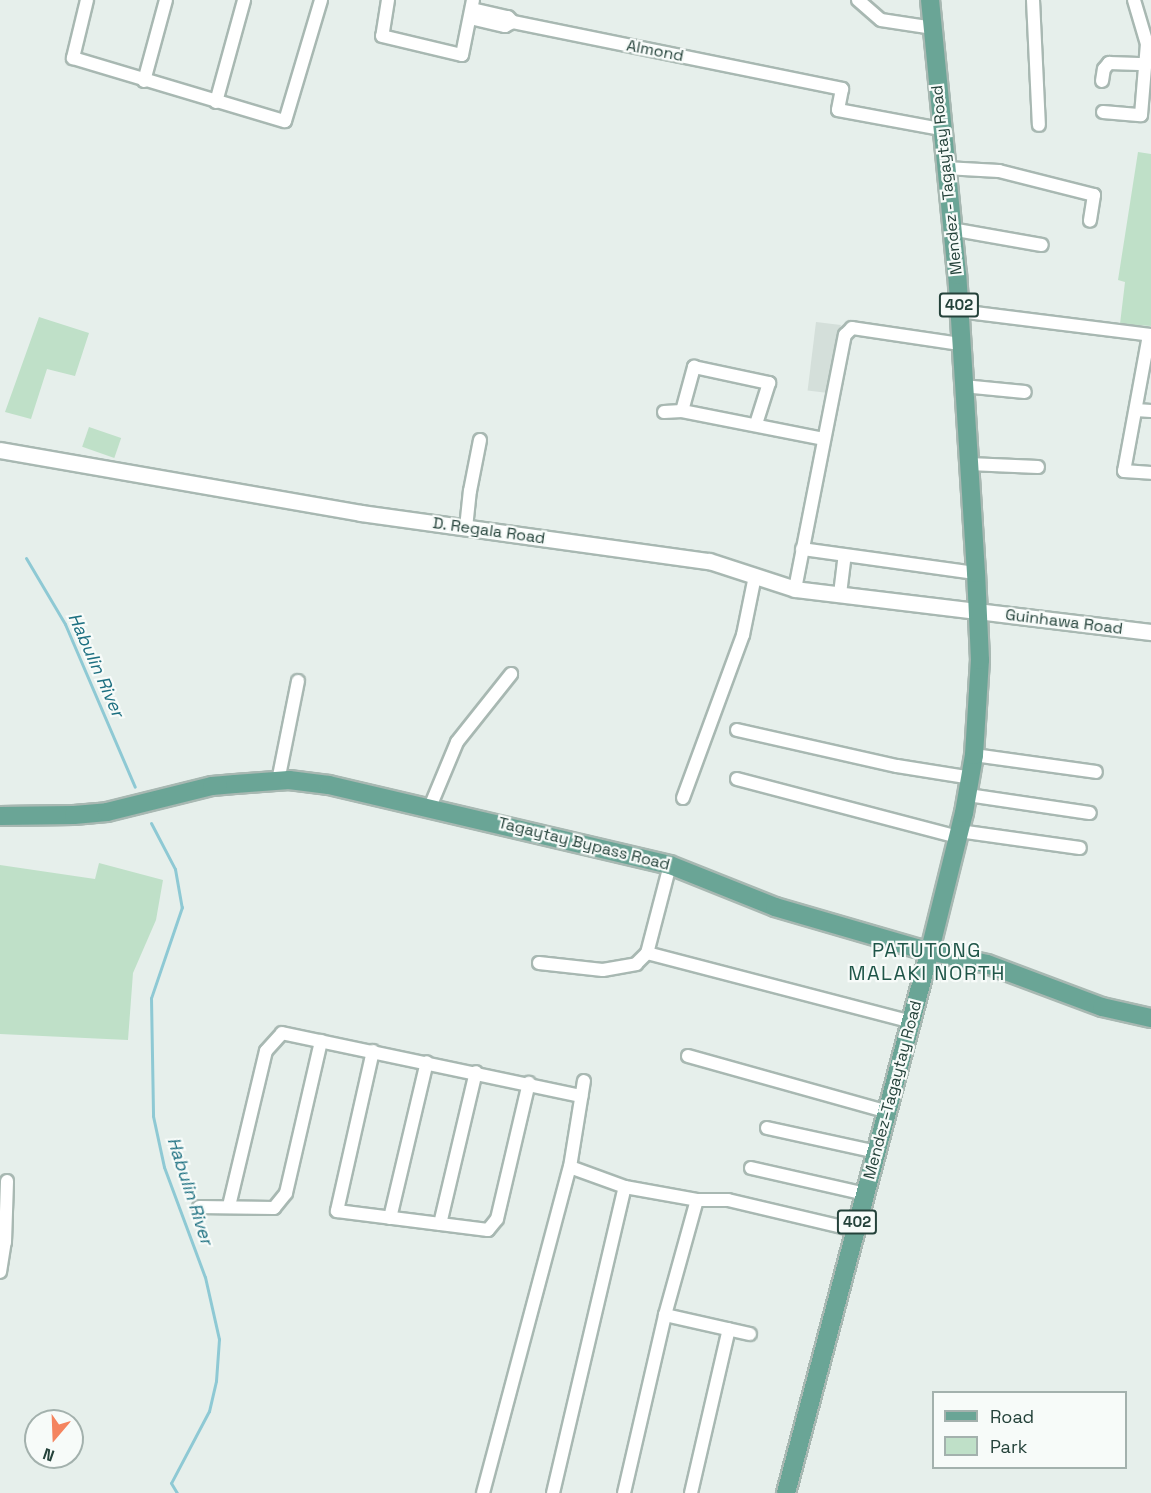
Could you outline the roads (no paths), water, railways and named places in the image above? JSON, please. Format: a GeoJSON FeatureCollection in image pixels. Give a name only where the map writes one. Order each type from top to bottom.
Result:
{"type":"FeatureCollection","features":[{"type":"Feature","properties":{"kind":"main road","name":"Mendez - Tagaytay Road"},"geometry":{"type":"LineString","coordinates":[[930,0],[959,311],[978,612]]}},
{"type":"Feature","properties":{"kind":"main road","name":"Mendez–Tagaytay Road"},"geometry":{"type":"LineString","coordinates":[[786,1493],[888,1112],[970,787],[980,660],[978,612]]}},
{"type":"Feature","properties":{"kind":"main road","name":"Tagaytay Bypass Road"},"geometry":{"type":"LineString","coordinates":[[0,816],[91,814],[135,806],[212,786],[278,781],[329,785],[669,865],[775,907],[987,964],[1102,1007],[1151,1018]]}},
{"type":"Feature","properties":{"kind":"street"},"geometry":{"type":"LineString","coordinates":[[87,0],[73,58],[285,122],[321,0]]}},
{"type":"Feature","properties":{"kind":"street"},"geometry":{"type":"LineString","coordinates":[[144,81],[165,0]]}},
{"type":"Feature","properties":{"kind":"street"},"geometry":{"type":"LineString","coordinates":[[216,102],[244,0]]}},
{"type":"Feature","properties":{"kind":"street"},"geometry":{"type":"LineString","coordinates":[[388,0],[382,36],[462,55],[472,9]]}},
{"type":"Feature","properties":{"kind":"street"},"geometry":{"type":"LineString","coordinates":[[858,0],[881,20],[933,27]]}},
{"type":"Feature","properties":{"kind":"street"},"geometry":{"type":"LineString","coordinates":[[1033,0],[1039,125]]}},
{"type":"Feature","properties":{"kind":"street"},"geometry":{"type":"LineString","coordinates":[[1103,112],[1146,116],[1147,44],[1134,0]]}},
{"type":"Feature","properties":{"kind":"street","name":"Almond"},"geometry":{"type":"LineString","coordinates":[[472,9],[508,16],[513,22],[842,89],[838,110],[941,129]]}},
{"type":"Feature","properties":{"kind":"street"},"geometry":{"type":"LineString","coordinates":[[1102,81],[1104,69],[1109,63],[1146,64]]}},
{"type":"Feature","properties":{"kind":"street"},"geometry":{"type":"LineString","coordinates":[[945,168],[999,171],[1094,195],[1090,221]]}},
{"type":"Feature","properties":{"kind":"street"},"geometry":{"type":"LineString","coordinates":[[951,229],[1042,244]]}},
{"type":"Feature","properties":{"kind":"street"},"geometry":{"type":"LineString","coordinates":[[959,311],[1150,335],[1125,471],[1151,473]]}},
{"type":"Feature","properties":{"kind":"street"},"geometry":{"type":"LineString","coordinates":[[795,588],[845,335],[852,328],[961,344]]}},
{"type":"Feature","properties":{"kind":"street"},"geometry":{"type":"LineString","coordinates":[[682,411],[694,368],[769,383],[756,424]]}},
{"type":"Feature","properties":{"kind":"street"},"geometry":{"type":"LineString","coordinates":[[963,386],[1025,392]]}},
{"type":"Feature","properties":{"kind":"street"},"geometry":{"type":"LineString","coordinates":[[1136,410],[1151,411]]}},
{"type":"Feature","properties":{"kind":"street"},"geometry":{"type":"LineString","coordinates":[[664,412],[682,411],[823,439]]}},
{"type":"Feature","properties":{"kind":"street"},"geometry":{"type":"LineString","coordinates":[[466,528],[470,491],[480,440]]}},
{"type":"Feature","properties":{"kind":"street","name":"D. Regala Road"},"geometry":{"type":"LineString","coordinates":[[0,450],[361,513],[709,561],[795,588],[978,612]]}},
{"type":"Feature","properties":{"kind":"street"},"geometry":{"type":"LineString","coordinates":[[969,464],[1038,467]]}},
{"type":"Feature","properties":{"kind":"street"},"geometry":{"type":"LineString","coordinates":[[802,549],[976,573]]}},
{"type":"Feature","properties":{"kind":"street"},"geometry":{"type":"LineString","coordinates":[[840,594],[845,556]]}},
{"type":"Feature","properties":{"kind":"street"},"geometry":{"type":"LineString","coordinates":[[683,798],[739,646],[755,576]]}},
{"type":"Feature","properties":{"kind":"street","name":"Guinhawa Road"},"geometry":{"type":"LineString","coordinates":[[978,612],[1151,632]]}},
{"type":"Feature","properties":{"kind":"street"},"geometry":{"type":"LineString","coordinates":[[430,807],[457,742],[512,674]]}},
{"type":"Feature","properties":{"kind":"street"},"geometry":{"type":"LineString","coordinates":[[278,781],[298,681]]}},
{"type":"Feature","properties":{"kind":"street"},"geometry":{"type":"LineString","coordinates":[[737,730],[897,766],[970,787],[1090,813]]}},
{"type":"Feature","properties":{"kind":"street"},"geometry":{"type":"LineString","coordinates":[[974,755],[1096,772]]}},
{"type":"Feature","properties":{"kind":"street"},"geometry":{"type":"LineString","coordinates":[[737,779],[959,834],[1080,848]]}},
{"type":"Feature","properties":{"kind":"street"},"geometry":{"type":"LineString","coordinates":[[539,963],[603,970],[636,964],[647,953],[669,865]]}},
{"type":"Feature","properties":{"kind":"street"},"geometry":{"type":"LineString","coordinates":[[647,953],[911,1022]]}},
{"type":"Feature","properties":{"kind":"street"},"geometry":{"type":"LineString","coordinates":[[229,1206],[266,1051],[282,1033],[529,1083],[581,1096]]}},
{"type":"Feature","properties":{"kind":"street"},"geometry":{"type":"LineString","coordinates":[[199,1207],[274,1209],[286,1192],[321,1041]]}},
{"type":"Feature","properties":{"kind":"street"},"geometry":{"type":"LineString","coordinates":[[373,1051],[337,1211],[488,1230],[497,1219],[529,1083]]}},
{"type":"Feature","properties":{"kind":"street"},"geometry":{"type":"LineString","coordinates":[[688,1056],[888,1112]]}},
{"type":"Feature","properties":{"kind":"street"},"geometry":{"type":"LineString","coordinates":[[390,1218],[427,1062]]}},
{"type":"Feature","properties":{"kind":"street"},"geometry":{"type":"LineString","coordinates":[[440,1224],[476,1072]]}},
{"type":"Feature","properties":{"kind":"street"},"geometry":{"type":"LineString","coordinates":[[483,1493],[570,1167],[584,1081]]}},
{"type":"Feature","properties":{"kind":"street"},"geometry":{"type":"LineString","coordinates":[[767,1128],[877,1152]]}},
{"type":"Feature","properties":{"kind":"street"},"geometry":{"type":"LineString","coordinates":[[570,1167],[625,1187],[697,1200],[728,1200],[855,1230]]}},
{"type":"Feature","properties":{"kind":"street"},"geometry":{"type":"LineString","coordinates":[[751,1168],[865,1194]]}},
{"type":"Feature","properties":{"kind":"street"},"geometry":{"type":"LineString","coordinates":[[0,1272],[7,1181]]}},
{"type":"Feature","properties":{"kind":"street"},"geometry":{"type":"LineString","coordinates":[[553,1493],[625,1187]]}},
{"type":"Feature","properties":{"kind":"street"},"geometry":{"type":"LineString","coordinates":[[624,1493],[666,1315],[697,1200]]}},
{"type":"Feature","properties":{"kind":"street"},"geometry":{"type":"LineString","coordinates":[[666,1315],[750,1334]]}},
{"type":"Feature","properties":{"kind":"street"},"geometry":{"type":"LineString","coordinates":[[691,1493],[729,1329]]}},
{"type":"Feature","properties":{"kind":"waterway","name":"Habulin River"},"geometry":{"type":"LineString","coordinates":[[26,558],[65,624],[135,787]]}},
{"type":"Feature","properties":{"kind":"waterway","name":"Habulin River"},"geometry":{"type":"LineString","coordinates":[[151,823],[175,869],[182,907],[151,998],[153,1116],[164,1167],[205,1277],[219,1339],[216,1381],[209,1411],[171,1483],[177,1493]]}},
{"type":"Feature","properties":{"kind":"district","name":"PATUTONG MALAKI NORTH"},"geometry":{"type":"Point","coordinates":[927,962]}}]}
